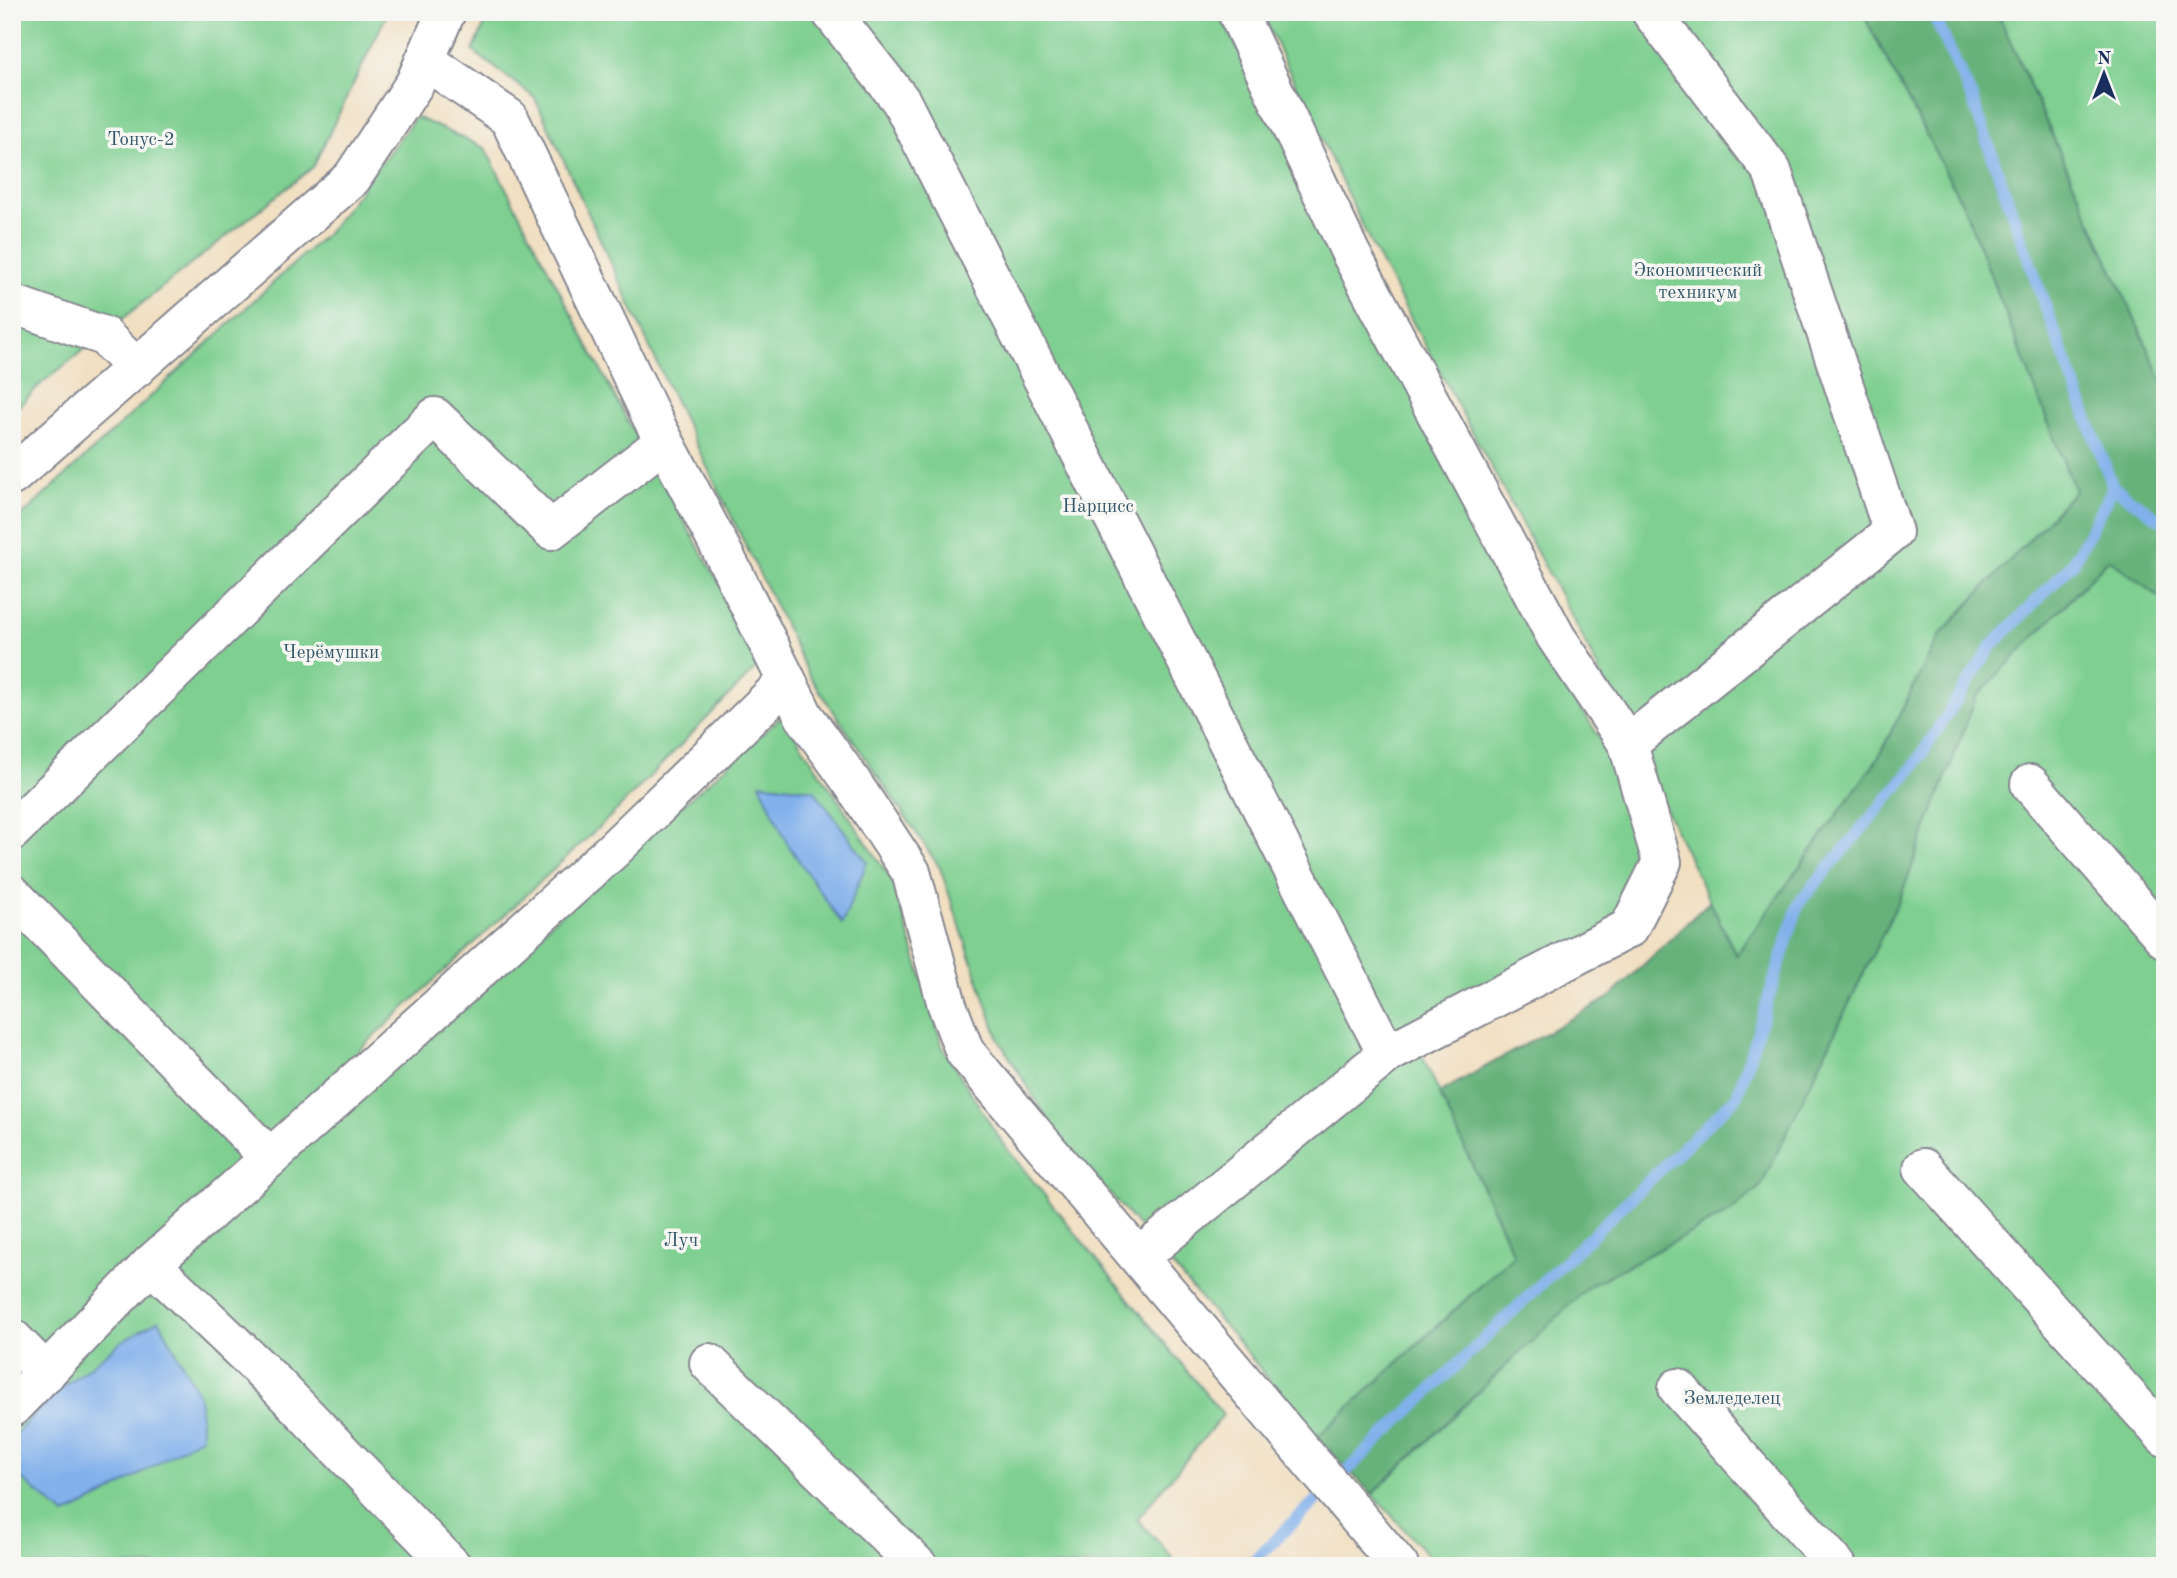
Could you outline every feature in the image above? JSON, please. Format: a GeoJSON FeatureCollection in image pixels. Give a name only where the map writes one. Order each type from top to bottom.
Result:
{"type":"FeatureCollection","features":[{"type":"Feature","properties":{"kind":"street"},"geometry":{"type":"LineString","coordinates":[[12,476],[352,178],[415,83],[446,12]]}},
{"type":"Feature","properties":{"kind":"street"},"geometry":{"type":"LineString","coordinates":[[831,12],[901,102],[1387,1054]]}},
{"type":"Feature","properties":{"kind":"street"},"geometry":{"type":"LineString","coordinates":[[1139,1257],[1387,1054],[1629,928],[1662,862],[1628,744],[1556,637],[1350,252],[1237,12]]}},
{"type":"Feature","properties":{"kind":"street"},"geometry":{"type":"LineString","coordinates":[[1628,744],[1893,532],[1772,171],[1651,12]]}},
{"type":"Feature","properties":{"kind":"street"},"geometry":{"type":"LineString","coordinates":[[425,60],[509,118],[664,442],[733,572],[804,716],[911,872],[947,1005],[965,1052],[1399,1566]]}},
{"type":"Feature","properties":{"kind":"street"},"geometry":{"type":"LineString","coordinates":[[12,304],[104,336],[136,368]]}},
{"type":"Feature","properties":{"kind":"street"},"geometry":{"type":"LineString","coordinates":[[12,831],[435,417],[551,530],[664,442]]}},
{"type":"Feature","properties":{"kind":"street"},"geometry":{"type":"LineString","coordinates":[[12,1407],[151,1264],[613,850],[787,681]]}},
{"type":"Feature","properties":{"kind":"street"},"geometry":{"type":"LineString","coordinates":[[2030,784],[2165,939]]}},
{"type":"Feature","properties":{"kind":"street"},"geometry":{"type":"LineString","coordinates":[[12,894],[270,1158]]}},
{"type":"Feature","properties":{"kind":"street"},"geometry":{"type":"LineString","coordinates":[[1923,1168],[2165,1437]]}},
{"type":"Feature","properties":{"kind":"street"},"geometry":{"type":"LineString","coordinates":[[151,1264],[273,1381],[452,1566]]}},
{"type":"Feature","properties":{"kind":"street"},"geometry":{"type":"LineString","coordinates":[[12,1338],[46,1373]]}},
{"type":"Feature","properties":{"kind":"street"},"geometry":{"type":"LineString","coordinates":[[709,1363],[918,1566]]}},
{"type":"Feature","properties":{"kind":"street"},"geometry":{"type":"LineString","coordinates":[[1678,1388],[1837,1566]]}},
{"type":"Feature","properties":{"kind":"green space","name":"Тонус-2"},"geometry":{"type":"Polygon","coordinates":[[[12,12],[388,12],[313,167],[42,383],[12,413],[12,12]]]}},
{"type":"Feature","properties":{"kind":"green space","name":"Нарцисс"},"geometry":{"type":"Polygon","coordinates":[[[490,12],[1219,12],[1537,638],[1612,758],[1652,865],[1603,931],[1409,1027],[1514,1255],[1316,1438],[1240,1344],[1053,1128],[999,1040],[940,868],[809,675],[670,391],[535,98],[473,51],[490,12]]]}},
{"type":"Feature","properties":{"kind":"green space","name":"Экономический техникум"},"geometry":{"type":"Polygon","coordinates":[[[1261,12],[1862,12],[1964,207],[2075,491],[1939,636],[1878,758],[1736,956],[1579,630],[1373,248],[1261,12]]]}},
{"type":"Feature","properties":{"kind":"green space"},"geometry":{"type":"Polygon","coordinates":[[[1862,12],[1997,12],[2165,387],[2165,601],[2109,559],[1976,697],[1900,898],[1761,1186],[1732,1211],[1589,1286],[1372,1494],[1316,1438],[1514,1255],[1439,1093],[1610,997],[1710,901],[1736,955],[1878,758],[1939,636],[2075,491],[1964,207],[1862,12]]]}},
{"type":"Feature","properties":{"kind":"green space"},"geometry":{"type":"Polygon","coordinates":[[[1997,12],[2165,12],[2165,387],[1997,12]]]}},
{"type":"Feature","properties":{"kind":"green space","name":"Черёмушки"},"geometry":{"type":"Polygon","coordinates":[[[416,117],[485,148],[627,420],[763,661],[614,813],[269,1134],[12,1382],[12,525],[329,231],[416,117]]]}},
{"type":"Feature","properties":{"kind":"green space","name":"Земледелец"},"geometry":{"type":"Polygon","coordinates":[[[2109,559],[2165,601],[2165,1566],[1438,1566],[1372,1494],[1589,1286],[1732,1211],[1900,898],[1976,697],[2109,559]]]}},
{"type":"Feature","properties":{"kind":"green space","name":"Луч"},"geometry":{"type":"Polygon","coordinates":[[[782,716],[893,882],[943,1048],[1003,1144],[1223,1415],[1137,1519],[1180,1566],[12,1566],[12,1427],[148,1284],[782,716]]]}},
{"type":"Feature","properties":{"kind":"water"},"geometry":{"type":"Polygon","coordinates":[[[760,783],[814,790],[867,862],[842,924],[787,843],[760,783]]]}},
{"type":"Feature","properties":{"kind":"water"},"geometry":{"type":"Polygon","coordinates":[[[159,1320],[199,1395],[202,1436],[109,1493],[65,1515],[12,1471],[12,1438],[50,1397],[121,1342],[159,1320]]]}},
{"type":"Feature","properties":{"kind":"waterway"},"geometry":{"type":"LineString","coordinates":[[1932,12],[1972,98],[2113,487],[2165,523]]}},
{"type":"Feature","properties":{"kind":"waterway"},"geometry":{"type":"LineString","coordinates":[[1254,1560],[1737,1096],[1799,903],[1912,769],[1991,647],[2073,563],[2113,487]]}}]}
